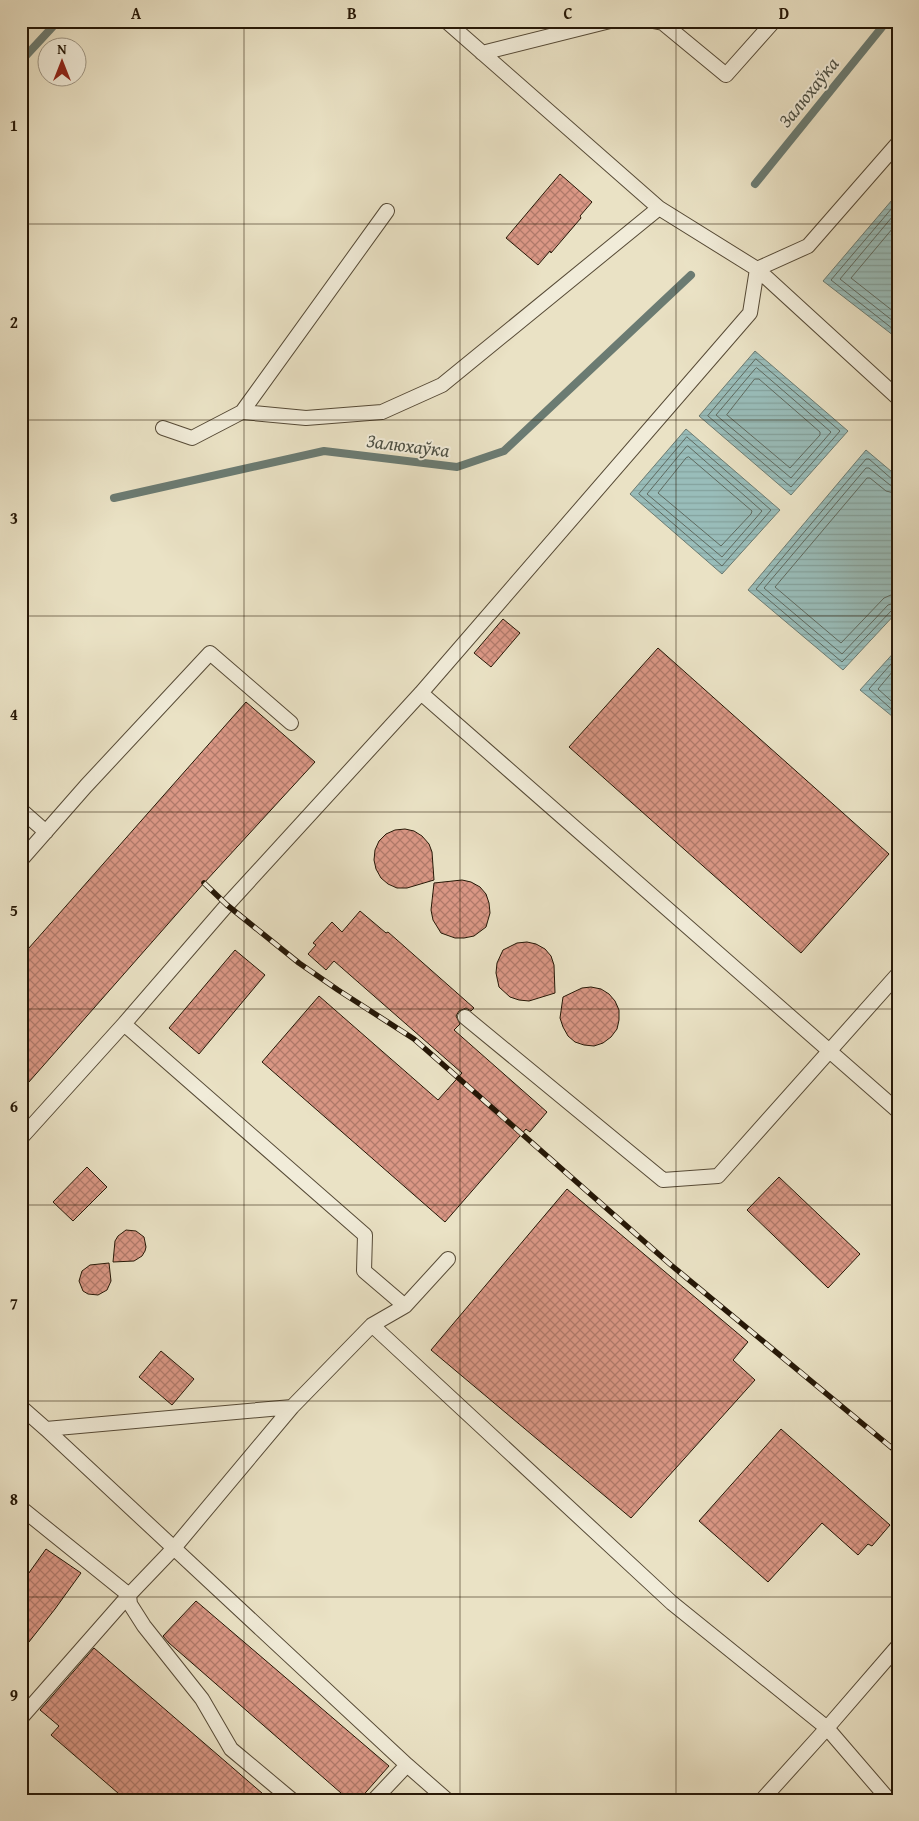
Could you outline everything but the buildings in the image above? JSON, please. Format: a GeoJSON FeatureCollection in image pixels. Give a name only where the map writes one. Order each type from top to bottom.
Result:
{"type":"FeatureCollection","features":[{"type":"Feature","properties":{"kind":"lane"},"geometry":{"type":"LineString","coordinates":[[446,21],[659,208],[757,269],[898,398]]}},
{"type":"Feature","properties":{"kind":"lane"},"geometry":{"type":"LineString","coordinates":[[482,53],[610,21]]}},
{"type":"Feature","properties":{"kind":"lane"},"geometry":{"type":"LineString","coordinates":[[653,21],[664,23],[726,75],[774,21]]}},
{"type":"Feature","properties":{"kind":"lane"},"geometry":{"type":"LineString","coordinates":[[757,269],[808,246],[898,142]]}},
{"type":"Feature","properties":{"kind":"lane"},"geometry":{"type":"LineString","coordinates":[[242,412],[306,418],[382,412],[442,385],[659,208]]}},
{"type":"Feature","properties":{"kind":"lane"},"geometry":{"type":"LineString","coordinates":[[163,428],[192,438],[242,412],[387,211]]}},
{"type":"Feature","properties":{"kind":"lane"},"geometry":{"type":"LineString","coordinates":[[21,1138],[124,1024],[227,905],[421,693],[750,313],[757,269]]}},
{"type":"Feature","properties":{"kind":"lane"},"geometry":{"type":"LineString","coordinates":[[21,860],[86,786],[210,653],[290,724]]}},
{"type":"Feature","properties":{"kind":"lane"},"geometry":{"type":"LineString","coordinates":[[421,693],[898,1111]]}},
{"type":"Feature","properties":{"kind":"lane"},"geometry":{"type":"LineString","coordinates":[[21,810],[46,832]]}},
{"type":"Feature","properties":{"kind":"lane"},"geometry":{"type":"LineString","coordinates":[[466,1017],[663,1180],[718,1176],[898,974]]}},
{"type":"Feature","properties":{"kind":"lane"},"geometry":{"type":"LineString","coordinates":[[124,1024],[365,1234],[364,1271],[405,1306]]}},
{"type":"Feature","properties":{"kind":"lane"},"geometry":{"type":"LineString","coordinates":[[21,1718],[129,1595],[174,1548],[292,1407],[372,1325],[405,1306],[448,1259]]}},
{"type":"Feature","properties":{"kind":"lane"},"geometry":{"type":"LineString","coordinates":[[372,1325],[672,1603],[828,1728],[889,1800]]}},
{"type":"Feature","properties":{"kind":"lane"},"geometry":{"type":"LineString","coordinates":[[46,1429],[292,1407]]}},
{"type":"Feature","properties":{"kind":"lane"},"geometry":{"type":"LineString","coordinates":[[21,1408],[46,1429],[446,1800]]}},
{"type":"Feature","properties":{"kind":"lane"},"geometry":{"type":"LineString","coordinates":[[21,1508],[129,1595],[130,1604],[144,1626],[202,1699],[231,1749],[292,1800]]}},
{"type":"Feature","properties":{"kind":"lane"},"geometry":{"type":"LineString","coordinates":[[762,1800],[828,1728],[898,1646]]}},
{"type":"Feature","properties":{"kind":"lane"},"geometry":{"type":"LineString","coordinates":[[374,1800],[407,1765]]}},
{"type":"Feature","properties":{"kind":"water"},"geometry":{"type":"Polygon","coordinates":[[[898,193],[898,339],[823,281],[898,193]]]}},
{"type":"Feature","properties":{"kind":"water"},"geometry":{"type":"Polygon","coordinates":[[[755,351],[848,431],[791,495],[699,416],[755,351]]]}},
{"type":"Feature","properties":{"kind":"water"},"geometry":{"type":"Polygon","coordinates":[[[686,429],[780,510],[722,574],[630,494],[686,429]]]}},
{"type":"Feature","properties":{"kind":"water"},"geometry":{"type":"Polygon","coordinates":[[[866,450],[898,477],[898,611],[843,670],[748,590],[866,450]]]}},
{"type":"Feature","properties":{"kind":"water"},"geometry":{"type":"Polygon","coordinates":[[[898,648],[898,721],[860,690],[898,648]]]}},
{"type":"Feature","properties":{"kind":"waterway"},"geometry":{"type":"LineString","coordinates":[[21,61],[58,21]]}},
{"type":"Feature","properties":{"kind":"waterway","name":"Залюхаўка"},"geometry":{"type":"LineString","coordinates":[[755,184],[887,21]]}},
{"type":"Feature","properties":{"kind":"waterway","name":"Залюхаўка"},"geometry":{"type":"LineString","coordinates":[[114,498],[324,451],[457,467],[504,451],[691,275]]}},
{"type":"Feature","properties":{"kind":"railway"},"geometry":{"type":"LineString","coordinates":[[204,883],[227,905],[299,963],[414,1039],[671,1265],[898,1453]]}}]}
